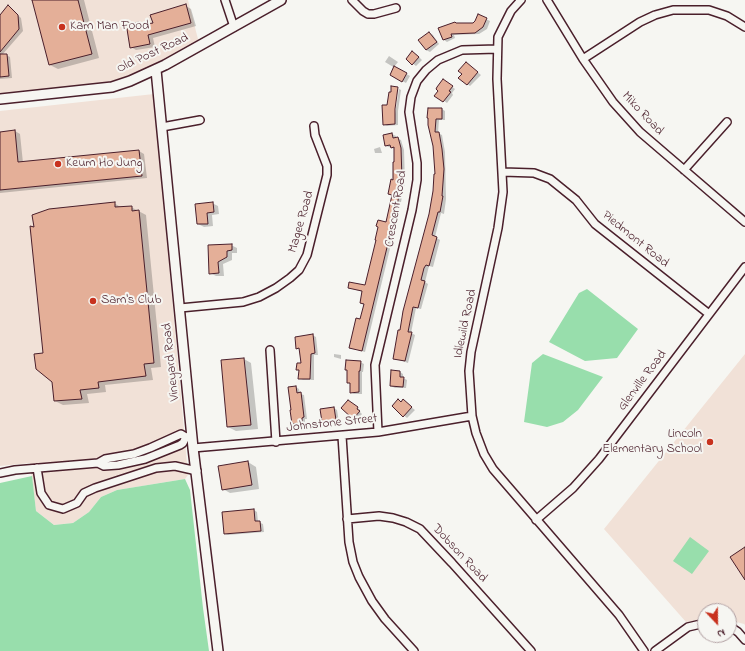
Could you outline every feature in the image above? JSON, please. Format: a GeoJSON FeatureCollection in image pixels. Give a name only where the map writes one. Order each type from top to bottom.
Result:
{"type":"FeatureCollection","features":[{"type":"Feature","properties":{"kind":"street"},"geometry":{"type":"LineString","coordinates":[[226,0],[234,28]]}},
{"type":"Feature","properties":{"kind":"street","name":"Old Post Road"},"geometry":{"type":"LineString","coordinates":[[0,100],[112,87],[156,70],[234,28],[281,0]]}},
{"type":"Feature","properties":{"kind":"street"},"geometry":{"type":"LineString","coordinates":[[352,0],[368,14],[374,14],[396,8]]}},
{"type":"Feature","properties":{"kind":"street","name":"Idlewild Road"},"geometry":{"type":"LineString","coordinates":[[521,0],[511,11],[498,37],[497,79],[503,192],[498,228],[471,352],[469,371],[472,416],[476,433],[484,454],[493,469],[619,615],[644,651]]}},
{"type":"Feature","properties":{"kind":"street","name":"Miko Road"},"geometry":{"type":"LineString","coordinates":[[547,0],[583,59],[613,102],[640,132],[745,222]]}},
{"type":"Feature","properties":{"kind":"street"},"geometry":{"type":"LineString","coordinates":[[583,59],[640,22],[655,15],[673,10],[709,10],[727,16],[745,27]]}},
{"type":"Feature","properties":{"kind":"street","name":"Crescent Road"},"geometry":{"type":"LineString","coordinates":[[378,432],[375,365],[412,210],[417,180],[417,163],[409,112],[411,97],[417,81],[426,70],[438,60],[462,50],[497,49]]}},
{"type":"Feature","properties":{"kind":"street","name":"Vineyard Road"},"geometry":{"type":"LineString","coordinates":[[156,70],[180,308],[189,436],[193,448],[197,471],[218,651]]}},
{"type":"Feature","properties":{"kind":"street"},"geometry":{"type":"LineString","coordinates":[[162,127],[200,120]]}},
{"type":"Feature","properties":{"kind":"street"},"geometry":{"type":"LineString","coordinates":[[684,170],[727,122]]}},
{"type":"Feature","properties":{"kind":"street","name":"Magee Road"},"geometry":{"type":"LineString","coordinates":[[180,308],[243,302],[259,297],[276,288],[299,270],[307,255],[327,175],[327,166],[315,135],[314,126]]}},
{"type":"Feature","properties":{"kind":"street","name":"Piedmont Road"},"geometry":{"type":"LineString","coordinates":[[503,172],[534,173],[550,179],[576,200],[595,224],[709,314]]}},
{"type":"Feature","properties":{"kind":"street","name":"Glenville Road"},"geometry":{"type":"LineString","coordinates":[[536,520],[573,488],[600,458],[745,267]]}},
{"type":"Feature","properties":{"kind":"street"},"geometry":{"type":"LineString","coordinates":[[270,350],[276,442]]}},
{"type":"Feature","properties":{"kind":"street","name":"Johnstone Street"},"geometry":{"type":"LineString","coordinates":[[193,448],[378,432],[472,416]]}},
{"type":"Feature","properties":{"kind":"street"},"geometry":{"type":"LineString","coordinates":[[0,473],[15,470],[98,463],[105,459],[134,454],[181,434],[189,436]]}},
{"type":"Feature","properties":{"kind":"street"},"geometry":{"type":"LineString","coordinates":[[342,436],[349,542],[353,562],[372,601],[385,619],[414,651]]}},
{"type":"Feature","properties":{"kind":"street"},"geometry":{"type":"LineString","coordinates":[[37,468],[42,494],[49,505],[63,509],[77,503],[84,493],[95,488],[156,468],[175,466],[197,471]]}},
{"type":"Feature","properties":{"kind":"street","name":"Dobson Road"},"geometry":{"type":"LineString","coordinates":[[347,519],[379,516],[406,522],[420,529],[452,562],[531,651]]}},
{"type":"Feature","properties":{"kind":"street"},"geometry":{"type":"LineString","coordinates":[[655,651],[688,628],[697,625]]}},
{"type":"Feature","properties":{"kind":"street"},"geometry":{"type":"LineString","coordinates":[[737,631],[745,640]]}},
{"type":"Feature","properties":{"kind":"shaded area"},"geometry":{"type":"Polygon","coordinates":[[[0,0],[188,0],[199,43],[127,80],[93,86],[0,95],[0,0]]]}},
{"type":"Feature","properties":{"kind":"shaded area"},"geometry":{"type":"Polygon","coordinates":[[[154,94],[188,475],[185,479],[117,490],[101,497],[89,512],[73,523],[54,525],[36,511],[30,463],[0,466],[0,111],[154,94]]]}},
{"type":"Feature","properties":{"kind":"shaded area","name":"Lincoln Elementary School"},"geometry":{"type":"Polygon","coordinates":[[[745,354],[745,625],[737,622],[737,603],[697,603],[697,620],[686,622],[604,529],[745,354]]]}},
{"type":"Feature","properties":{"kind":"green space"},"geometry":{"type":"Polygon","coordinates":[[[587,289],[638,329],[617,358],[585,361],[549,342],[579,293],[587,289]]]}},
{"type":"Feature","properties":{"kind":"green space"},"geometry":{"type":"Polygon","coordinates":[[[543,354],[603,377],[578,410],[563,422],[547,427],[524,422],[532,363],[543,354]]]}},
{"type":"Feature","properties":{"kind":"green space"},"geometry":{"type":"Polygon","coordinates":[[[32,476],[36,511],[54,525],[73,523],[89,512],[101,497],[117,490],[185,479],[190,490],[209,651],[0,651],[0,483],[32,476]]]}},
{"type":"Feature","properties":{"kind":"green space"},"geometry":{"type":"Polygon","coordinates":[[[690,537],[709,551],[692,574],[673,561],[690,537]]]}},
{"type":"Feature","properties":{"kind":"building","name":"Kam Man Food"},"geometry":{"type":"Polygon","coordinates":[[[32,0],[78,0],[92,54],[49,65],[32,0]]]}},
{"type":"Feature","properties":{"kind":"building"},"geometry":{"type":"Polygon","coordinates":[[[186,4],[191,23],[148,35],[150,44],[130,48],[127,29],[129,28],[128,24],[139,22],[140,25],[153,23],[150,15],[186,4]]]}},
{"type":"Feature","properties":{"kind":"building"},"geometry":{"type":"Polygon","coordinates":[[[8,5],[18,15],[19,29],[0,52],[0,15],[8,5]]]}},
{"type":"Feature","properties":{"kind":"building"},"geometry":{"type":"Polygon","coordinates":[[[478,14],[487,18],[483,27],[475,33],[451,34],[452,37],[443,40],[438,28],[455,22],[473,23],[478,14]]]}},
{"type":"Feature","properties":{"kind":"building"},"geometry":{"type":"Polygon","coordinates":[[[429,32],[437,42],[426,50],[418,40],[429,32]]]}},
{"type":"Feature","properties":{"kind":"building"},"geometry":{"type":"Polygon","coordinates":[[[412,51],[419,57],[412,65],[406,59],[412,51]]]}},
{"type":"Feature","properties":{"kind":"building"},"geometry":{"type":"Polygon","coordinates":[[[0,54],[7,54],[9,76],[0,77],[0,54]]]}},
{"type":"Feature","properties":{"kind":"building"},"geometry":{"type":"Polygon","coordinates":[[[466,62],[478,72],[467,85],[458,78],[462,74],[458,71],[466,62]]]}},
{"type":"Feature","properties":{"kind":"building"},"geometry":{"type":"Polygon","coordinates":[[[394,66],[407,73],[402,82],[390,75],[394,66]]]}},
{"type":"Feature","properties":{"kind":"building"},"geometry":{"type":"Polygon","coordinates":[[[443,79],[453,86],[449,91],[451,92],[443,102],[434,96],[438,91],[436,89],[437,87],[443,79]]]}},
{"type":"Feature","properties":{"kind":"building"},"geometry":{"type":"Polygon","coordinates":[[[391,86],[398,87],[395,109],[395,124],[383,125],[382,105],[387,105],[389,92],[391,92],[391,86]]]}},
{"type":"Feature","properties":{"kind":"building"},"geometry":{"type":"Polygon","coordinates":[[[428,108],[442,108],[442,119],[436,119],[435,132],[439,132],[442,149],[444,169],[443,196],[440,212],[438,212],[432,235],[437,237],[429,266],[426,265],[424,268],[421,280],[425,281],[418,308],[413,307],[408,332],[412,332],[405,361],[393,359],[398,330],[400,330],[403,311],[429,214],[435,174],[433,146],[427,118],[428,108]]]}},
{"type":"Feature","properties":{"kind":"building"},"geometry":{"type":"Polygon","coordinates":[[[15,130],[18,162],[139,150],[142,176],[0,190],[0,132],[15,130]]]}},
{"type":"Feature","properties":{"kind":"building"},"geometry":{"type":"Polygon","coordinates":[[[392,133],[393,138],[398,137],[401,148],[402,180],[391,236],[390,235],[362,351],[349,348],[356,318],[360,319],[364,304],[360,303],[362,291],[348,288],[349,282],[365,285],[376,240],[378,227],[376,226],[378,220],[386,222],[392,195],[388,194],[391,179],[393,180],[394,147],[391,148],[390,145],[385,146],[383,135],[392,133]]]}},
{"type":"Feature","properties":{"kind":"building","name":"Sam's Club"},"geometry":{"type":"Polygon","coordinates":[[[115,202],[115,207],[132,206],[132,211],[139,210],[154,363],[144,364],[146,376],[98,382],[99,388],[80,390],[82,399],[54,401],[52,382],[36,369],[34,354],[43,353],[30,226],[34,227],[32,215],[49,209],[115,202]]]}},
{"type":"Feature","properties":{"kind":"building"},"geometry":{"type":"Polygon","coordinates":[[[213,202],[214,212],[207,213],[208,224],[197,224],[195,204],[213,202]]]}},
{"type":"Feature","properties":{"kind":"building"},"geometry":{"type":"Polygon","coordinates":[[[232,244],[232,250],[227,251],[227,257],[218,262],[219,273],[209,274],[208,245],[232,244]]]}},
{"type":"Feature","properties":{"kind":"building"},"geometry":{"type":"Polygon","coordinates":[[[313,334],[315,353],[311,354],[310,379],[298,379],[299,370],[296,370],[297,363],[301,363],[299,348],[296,349],[295,337],[313,334]]]}},
{"type":"Feature","properties":{"kind":"building"},"geometry":{"type":"Polygon","coordinates":[[[244,358],[251,425],[227,427],[221,360],[244,358]]]}},
{"type":"Feature","properties":{"kind":"building"},"geometry":{"type":"Polygon","coordinates":[[[346,360],[361,361],[359,371],[359,392],[350,393],[350,383],[347,383],[347,370],[345,370],[346,360]]]}},
{"type":"Feature","properties":{"kind":"building"},"geometry":{"type":"Polygon","coordinates":[[[391,370],[400,371],[400,377],[404,377],[403,387],[390,386],[391,370]]]}},
{"type":"Feature","properties":{"kind":"building"},"geometry":{"type":"Polygon","coordinates":[[[296,386],[297,393],[301,392],[304,417],[302,418],[302,423],[292,424],[288,387],[296,386]]]}},
{"type":"Feature","properties":{"kind":"building"},"geometry":{"type":"Polygon","coordinates":[[[398,399],[401,402],[403,399],[412,407],[403,417],[392,406],[398,399]]]}},
{"type":"Feature","properties":{"kind":"building"},"geometry":{"type":"Polygon","coordinates":[[[348,400],[358,407],[357,409],[360,411],[353,419],[341,408],[348,400]]]}},
{"type":"Feature","properties":{"kind":"building"},"geometry":{"type":"Polygon","coordinates":[[[334,407],[336,420],[322,422],[320,409],[334,407]]]}},
{"type":"Feature","properties":{"kind":"building"},"geometry":{"type":"Polygon","coordinates":[[[248,461],[252,485],[222,490],[218,466],[248,461]]]}},
{"type":"Feature","properties":{"kind":"building"},"geometry":{"type":"Polygon","coordinates":[[[254,509],[255,521],[260,521],[261,531],[224,534],[222,512],[254,509]]]}},
{"type":"Feature","properties":{"kind":"building"},"geometry":{"type":"Polygon","coordinates":[[[745,547],[745,580],[730,557],[745,547]]]}},
{"type":"Feature","properties":{"kind":"place","name":"Kam Man Food"},"geometry":{"type":"Point","coordinates":[62,27]}},
{"type":"Feature","properties":{"kind":"place","name":"Keum Ho Jung"},"geometry":{"type":"Point","coordinates":[58,164]}},
{"type":"Feature","properties":{"kind":"place","name":"Sam's Club"},"geometry":{"type":"Point","coordinates":[93,301]}},
{"type":"Feature","properties":{"kind":"place","name":"Lincoln Elementary School"},"geometry":{"type":"Point","coordinates":[710,442]}}]}
